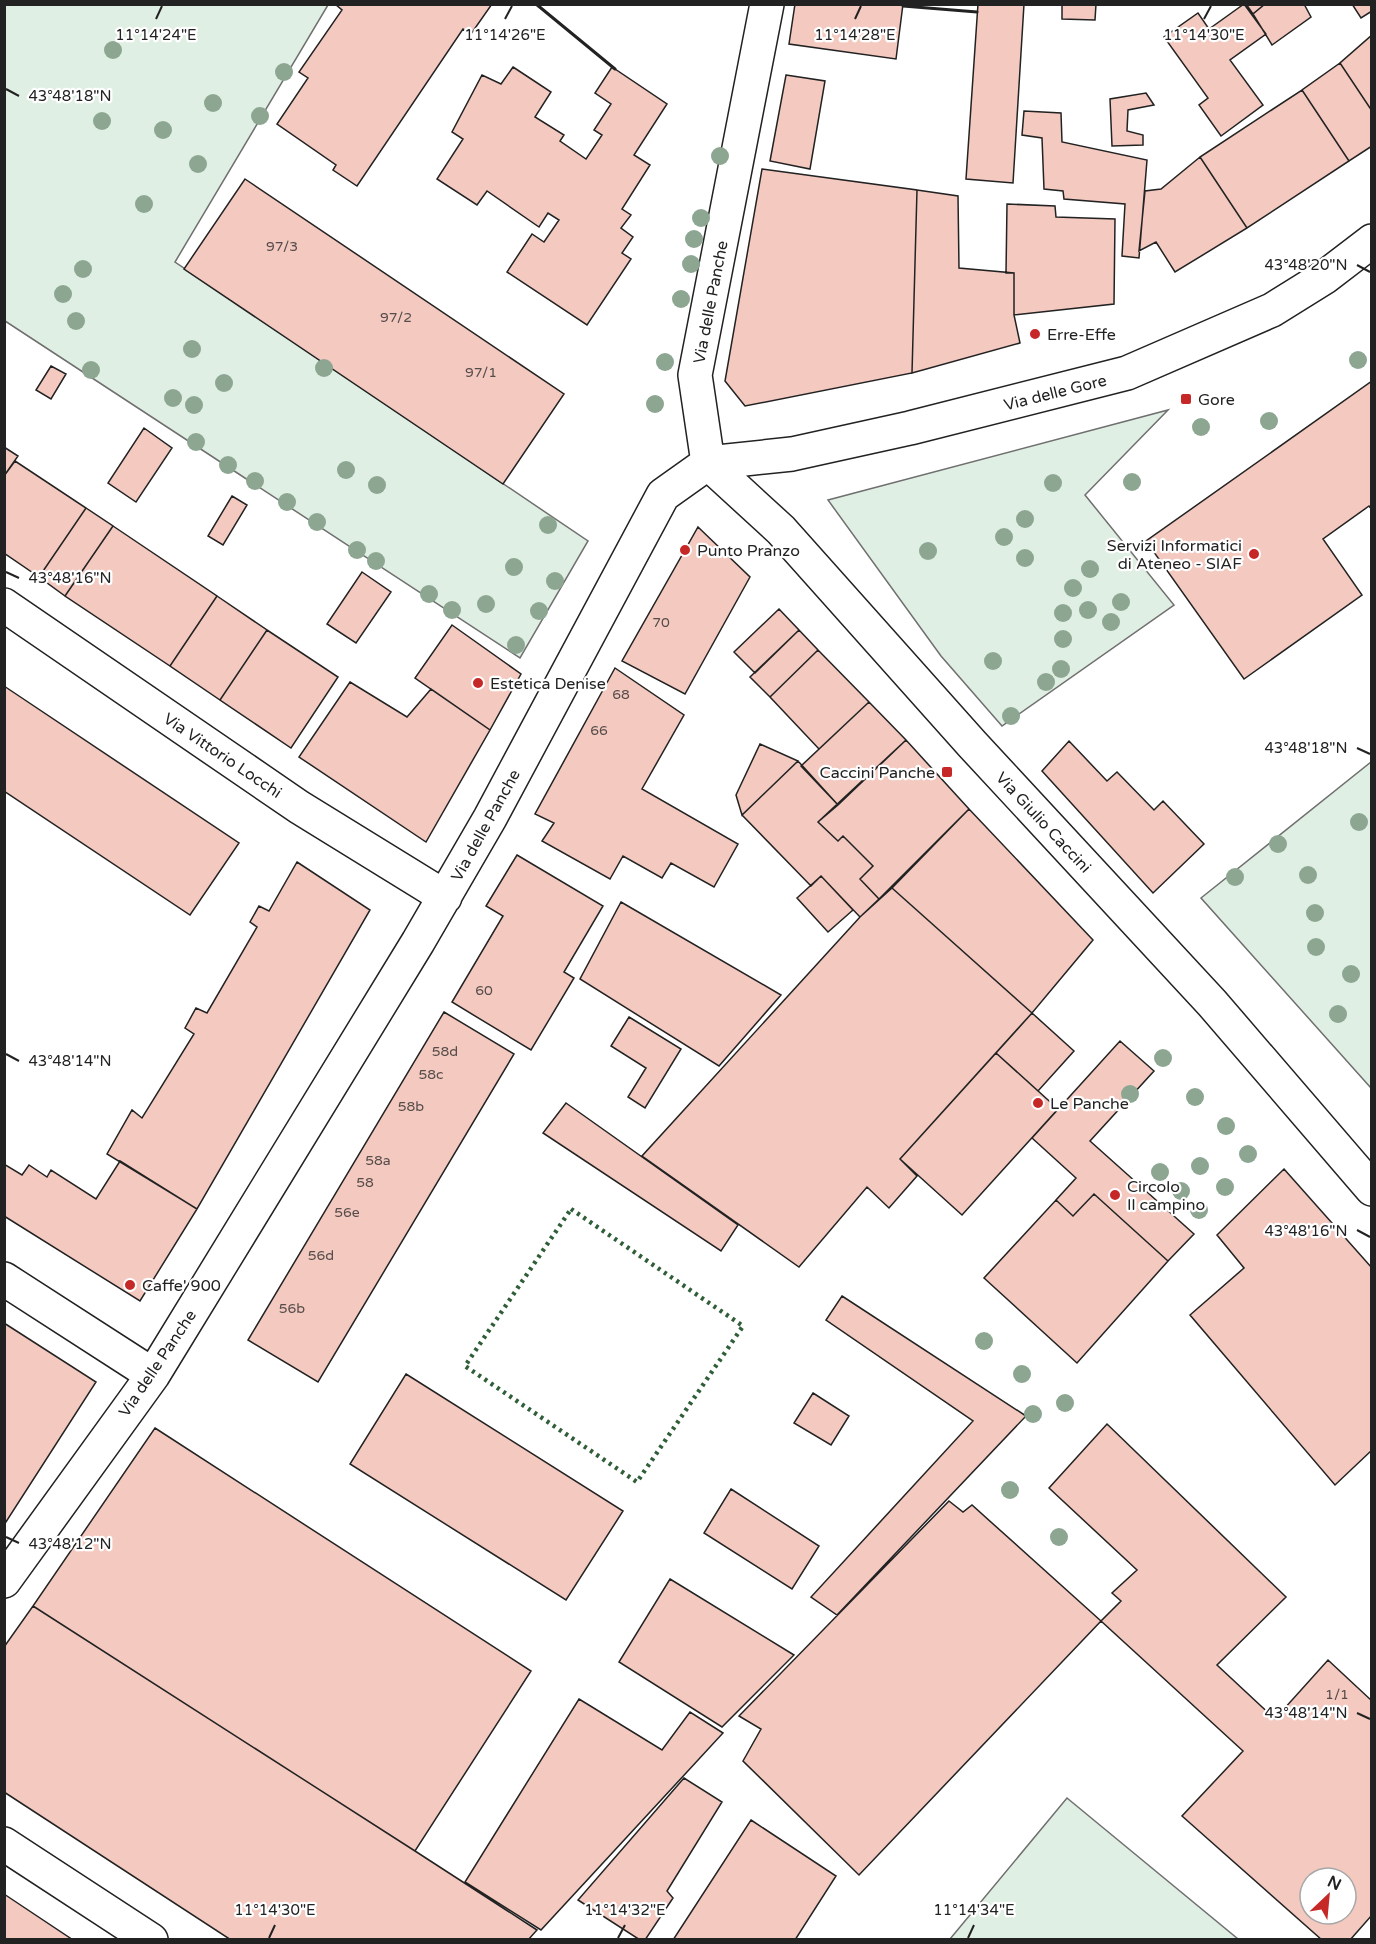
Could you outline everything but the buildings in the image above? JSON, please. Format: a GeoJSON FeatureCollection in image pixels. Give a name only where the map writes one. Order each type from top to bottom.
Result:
{"type":"FeatureCollection","features":[{"type":"Feature","properties":{"kind":"street","name":"Via delle Panche"},"geometry":{"type":"LineString","coordinates":[[4,1581],[153,1375],[445,897],[663,495],[708,463],[695,375],[767,4]]}},
{"type":"Feature","properties":{"kind":"street","name":"Via delle Gore"},"geometry":{"type":"LineString","coordinates":[[708,463],[792,454],[910,428],[1127,373],[1272,310],[1325,277],[1371,241]]}},
{"type":"Feature","properties":{"kind":"street","name":"Via Giulio Caccini"},"geometry":{"type":"LineString","coordinates":[[708,463],[781,530],[972,744],[1212,1003],[1371,1189]]}},
{"type":"Feature","properties":{"kind":"street","name":"Via Vittorio Locchi"},"geometry":{"type":"LineString","coordinates":[[4,605],[299,807],[445,897]]}},
{"type":"Feature","properties":{"kind":"street"},"geometry":{"type":"LineString","coordinates":[[4,1279],[153,1375]]}},
{"type":"Feature","properties":{"kind":"street"},"geometry":{"type":"LineString","coordinates":[[4,1844],[152,1940]]}},
{"type":"Feature","properties":{"kind":"green space"},"geometry":{"type":"Polygon","coordinates":[[[4,5],[328,5],[175,262],[588,541],[520,658],[5,321],[4,5]]]}},
{"type":"Feature","properties":{"kind":"green space"},"geometry":{"type":"Polygon","coordinates":[[[1168,410],[1085,495],[1174,605],[1002,726],[941,656],[828,500],[1168,410]]]}},
{"type":"Feature","properties":{"kind":"green space"},"geometry":{"type":"Polygon","coordinates":[[[1371,762],[1371,1088],[1201,898],[1371,762]]]}},
{"type":"Feature","properties":{"kind":"green space"},"geometry":{"type":"Polygon","coordinates":[[[1067,1798],[1238,1939],[950,1939],[1067,1798]]]}},
{"type":"Feature","properties":{"kind":"hedge"},"geometry":{"type":"LineString","coordinates":[[571,1209],[743,1326],[637,1482],[465,1366],[571,1209]]}},
{"type":"Feature","properties":{"kind":"wall"},"geometry":{"type":"LineString","coordinates":[[536,4],[615,69]]}},
{"type":"Feature","properties":{"kind":"wall"},"geometry":{"type":"LineString","coordinates":[[903,6],[977,12]]}},
{"type":"Feature","properties":{"kind":"place","name":"Erre-Effe"},"geometry":{"type":"Point","coordinates":[1035,334]}},
{"type":"Feature","properties":{"kind":"place","name":"Gore"},"geometry":{"type":"Point","coordinates":[1186,399]}},
{"type":"Feature","properties":{"kind":"place","name":"Punto Pranzo"},"geometry":{"type":"Point","coordinates":[685,550]}},
{"type":"Feature","properties":{"kind":"place","name":"Servizi Informatici di Ateneo - SIAF"},"geometry":{"type":"Point","coordinates":[1254,554]}},
{"type":"Feature","properties":{"kind":"place","name":"Estetica Denise"},"geometry":{"type":"Point","coordinates":[478,683]}},
{"type":"Feature","properties":{"kind":"place","name":"Caccini Panche"},"geometry":{"type":"Point","coordinates":[947,772]}},
{"type":"Feature","properties":{"kind":"place","name":"Le Panche"},"geometry":{"type":"Point","coordinates":[1038,1103]}},
{"type":"Feature","properties":{"kind":"place","name":"Circolo Il campino"},"geometry":{"type":"Point","coordinates":[1115,1195]}},
{"type":"Feature","properties":{"kind":"place","name":"Caffe' 900"},"geometry":{"type":"Point","coordinates":[130,1285]}}]}
